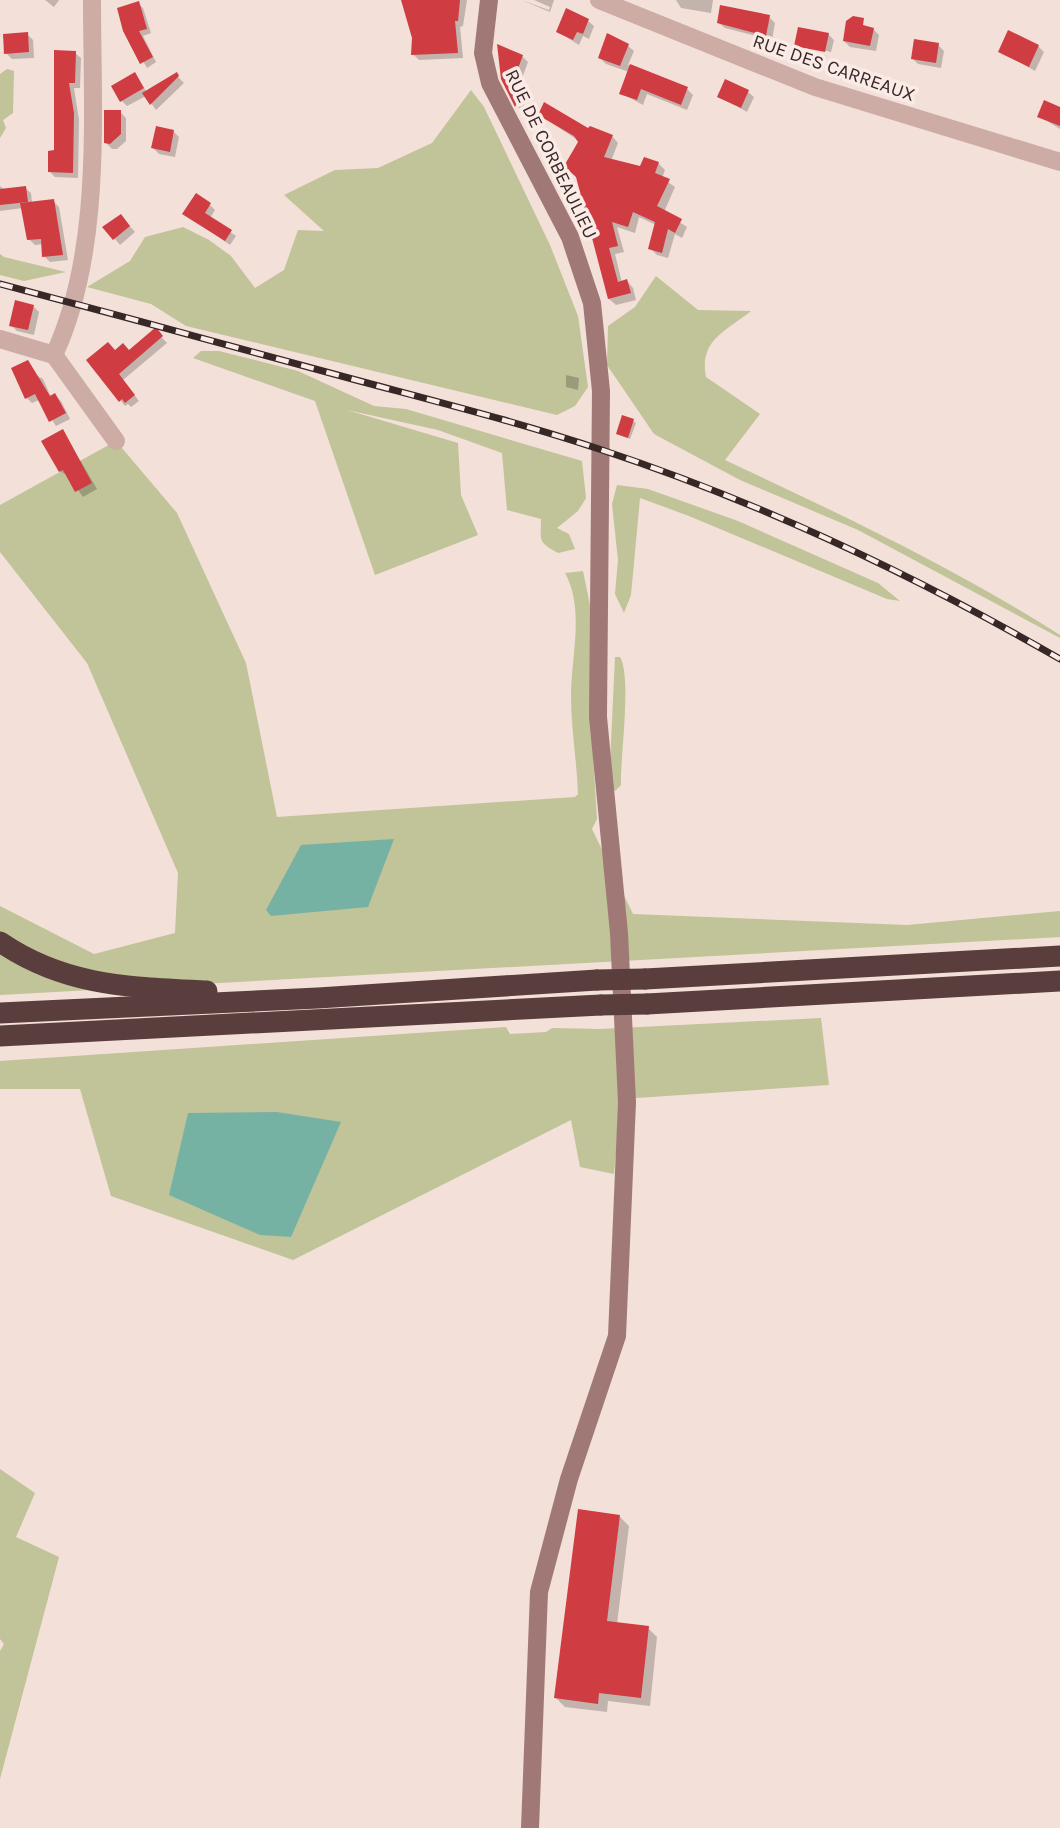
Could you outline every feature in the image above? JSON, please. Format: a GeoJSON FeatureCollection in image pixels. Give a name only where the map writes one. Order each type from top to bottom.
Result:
{"type":"FeatureCollection","features":[{"type":"Feature","properties":{"kind":"highway"},"geometry":{"type":"LineString","coordinates":[[0,942],[57,973],[105,985],[317,998]]}},
{"type":"Feature","properties":{"kind":"highway"},"geometry":{"type":"LineString","coordinates":[[0,1013],[1060,956]]}},
{"type":"Feature","properties":{"kind":"highway"},"geometry":{"type":"LineString","coordinates":[[0,1036],[1060,981]]}},
{"type":"Feature","properties":{"kind":"street"},"geometry":{"type":"LineString","coordinates":[[54,355],[73,303],[82,262],[92,150],[92,0]]}},
{"type":"Feature","properties":{"kind":"street","name":"RUE DE CORBEAULIEU"},"geometry":{"type":"LineString","coordinates":[[489,0],[483,53],[490,83],[570,237],[592,303],[601,391],[598,717],[619,933],[626,1102],[617,1336],[569,1479],[539,1592],[530,1828]]}},
{"type":"Feature","properties":{"kind":"street","name":"RUE DES CARREAUX"},"geometry":{"type":"LineString","coordinates":[[599,0],[815,87],[1060,162]]}},
{"type":"Feature","properties":{"kind":"street"},"geometry":{"type":"LineString","coordinates":[[0,339],[54,355],[116,441]]}},
{"type":"Feature","properties":{"kind":"green space"},"geometry":{"type":"Polygon","coordinates":[[[7,69],[14,71],[13,113],[3,120],[6,128],[0,138],[0,74],[7,69]]]}},
{"type":"Feature","properties":{"kind":"green space"},"geometry":{"type":"Polygon","coordinates":[[[471,90],[484,107],[550,245],[578,316],[588,387],[575,406],[557,415],[186,326],[151,304],[87,287],[130,261],[145,237],[183,227],[209,240],[231,256],[255,288],[284,270],[298,230],[324,231],[284,195],[335,170],[378,168],[432,143],[471,90]]]}},
{"type":"Feature","properties":{"kind":"green space"},"geometry":{"type":"Polygon","coordinates":[[[0,254],[66,272],[24,281],[0,275],[0,254]]]}},
{"type":"Feature","properties":{"kind":"green space"},"geometry":{"type":"Polygon","coordinates":[[[656,276],[698,310],[751,311],[723,331],[710,345],[706,354],[706,377],[760,414],[725,460],[937,564],[1020,610],[1060,635],[1060,638],[858,530],[740,480],[654,434],[607,365],[608,326],[635,307],[656,276]]]}},
{"type":"Feature","properties":{"kind":"green space"},"geometry":{"type":"Polygon","coordinates":[[[201,351],[219,351],[298,371],[374,406],[406,409],[582,461],[586,498],[578,511],[557,528],[569,534],[575,549],[558,553],[543,543],[541,519],[507,510],[502,453],[438,430],[347,410],[458,443],[461,495],[478,535],[375,575],[315,401],[193,358],[201,351]]]}},
{"type":"Feature","properties":{"kind":"green space"},"geometry":{"type":"Polygon","coordinates":[[[116,441],[177,513],[246,663],[277,817],[575,797],[578,794],[571,696],[576,617],[571,587],[565,573],[583,571],[590,605],[592,738],[597,819],[592,829],[633,914],[907,925],[1060,911],[1060,937],[0,995],[0,906],[94,954],[175,933],[178,873],[87,663],[0,552],[0,505],[116,441]]]}},
{"type":"Feature","properties":{"kind":"green space"},"geometry":{"type":"Polygon","coordinates":[[[617,485],[648,489],[738,521],[878,583],[900,601],[887,599],[640,498],[631,595],[624,613],[615,594],[618,560],[612,504],[617,485]]]}},
{"type":"Feature","properties":{"kind":"green space"},"geometry":{"type":"Polygon","coordinates":[[[615,657],[620,657],[623,667],[625,699],[621,785],[615,791],[609,785],[615,657]]]}},
{"type":"Feature","properties":{"kind":"green space"},"geometry":{"type":"Polygon","coordinates":[[[821,1018],[829,1085],[621,1099],[614,1174],[580,1167],[571,1120],[293,1260],[111,1196],[80,1089],[0,1089],[0,1061],[506,1027],[510,1034],[546,1032],[552,1028],[600,1029],[821,1018]]]}},
{"type":"Feature","properties":{"kind":"green space"},"geometry":{"type":"Polygon","coordinates":[[[0,1469],[35,1493],[16,1537],[59,1557],[0,1779],[0,1651],[4,1644],[0,1639],[0,1469]]]}},
{"type":"Feature","properties":{"kind":"water"},"geometry":{"type":"Polygon","coordinates":[[[394,839],[368,907],[271,916],[266,910],[301,845],[394,839]]]}},
{"type":"Feature","properties":{"kind":"water"},"geometry":{"type":"Polygon","coordinates":[[[277,1112],[341,1122],[291,1237],[260,1235],[169,1195],[188,1113],[277,1112]]]}},
{"type":"Feature","properties":{"kind":"building"},"geometry":{"type":"Polygon","coordinates":[[[401,0],[460,0],[458,21],[455,21],[458,53],[411,55],[412,38],[401,0]]]}},
{"type":"Feature","properties":{"kind":"building"},"geometry":{"type":"Polygon","coordinates":[[[139,1],[147,29],[139,31],[153,57],[140,64],[123,31],[117,8],[139,1]]]}},
{"type":"Feature","properties":{"kind":"building"},"geometry":{"type":"Polygon","coordinates":[[[720,5],[770,15],[766,36],[717,23],[720,5]]]}},
{"type":"Feature","properties":{"kind":"building"},"geometry":{"type":"Polygon","coordinates":[[[566,8],[589,19],[583,34],[577,32],[573,40],[556,32],[566,8]]]}},
{"type":"Feature","properties":{"kind":"building"},"geometry":{"type":"Polygon","coordinates":[[[853,16],[864,18],[863,25],[874,28],[870,46],[843,41],[846,21],[853,16]]]}},
{"type":"Feature","properties":{"kind":"building"},"geometry":{"type":"Polygon","coordinates":[[[798,27],[829,33],[825,52],[794,46],[798,27]]]}},
{"type":"Feature","properties":{"kind":"building"},"geometry":{"type":"Polygon","coordinates":[[[1008,30],[1039,45],[1029,67],[998,52],[1008,30]]]}},
{"type":"Feature","properties":{"kind":"building"},"geometry":{"type":"Polygon","coordinates":[[[28,32],[29,52],[4,54],[3,34],[28,32]]]}},
{"type":"Feature","properties":{"kind":"building"},"geometry":{"type":"Polygon","coordinates":[[[607,33],[629,44],[620,66],[598,58],[607,33]]]}},
{"type":"Feature","properties":{"kind":"building"},"geometry":{"type":"Polygon","coordinates":[[[914,39],[939,43],[936,63],[911,59],[914,39]]]}},
{"type":"Feature","properties":{"kind":"building"},"geometry":{"type":"Polygon","coordinates":[[[497,44],[523,55],[513,82],[525,86],[515,107],[501,79],[497,44]]]}},
{"type":"Feature","properties":{"kind":"building"},"geometry":{"type":"Polygon","coordinates":[[[54,50],[76,51],[75,83],[69,83],[74,113],[73,173],[48,172],[48,151],[54,150],[54,50]]]}},
{"type":"Feature","properties":{"kind":"building"},"geometry":{"type":"Polygon","coordinates":[[[630,64],[688,87],[681,105],[641,89],[637,100],[619,94],[630,64]]]}},
{"type":"Feature","properties":{"kind":"building"},"geometry":{"type":"Polygon","coordinates":[[[135,72],[144,88],[120,102],[111,86],[135,72]]]}},
{"type":"Feature","properties":{"kind":"building"},"geometry":{"type":"Polygon","coordinates":[[[177,72],[179,76],[150,105],[142,93],[177,72]]]}},
{"type":"Feature","properties":{"kind":"building"},"geometry":{"type":"Polygon","coordinates":[[[725,79],[749,90],[741,108],[717,97],[725,79]]]}},
{"type":"Feature","properties":{"kind":"building"},"geometry":{"type":"Polygon","coordinates":[[[1044,100],[1060,107],[1060,126],[1037,117],[1044,100]]]}},
{"type":"Feature","properties":{"kind":"building"},"geometry":{"type":"Polygon","coordinates":[[[544,102],[588,128],[590,126],[613,135],[604,157],[640,166],[644,157],[659,162],[655,173],[670,179],[657,206],[682,219],[675,233],[668,229],[662,253],[648,249],[655,222],[633,212],[628,227],[612,222],[618,246],[609,248],[618,282],[627,279],[631,293],[608,299],[576,177],[564,166],[578,142],[574,136],[538,115],[544,102]]]}},
{"type":"Feature","properties":{"kind":"building"},"geometry":{"type":"Polygon","coordinates":[[[104,110],[121,110],[121,134],[110,144],[104,143],[104,110]]]}},
{"type":"Feature","properties":{"kind":"building"},"geometry":{"type":"Polygon","coordinates":[[[156,126],[174,130],[170,152],[151,148],[156,126]]]}},
{"type":"Feature","properties":{"kind":"building"},"geometry":{"type":"Polygon","coordinates":[[[26,186],[28,202],[0,205],[0,189],[26,186]]]}},
{"type":"Feature","properties":{"kind":"building"},"geometry":{"type":"Polygon","coordinates":[[[196,193],[211,203],[205,213],[232,230],[225,241],[182,214],[196,193]]]}},
{"type":"Feature","properties":{"kind":"building"},"geometry":{"type":"Polygon","coordinates":[[[54,199],[63,255],[42,257],[41,239],[27,240],[20,203],[54,199]]]}},
{"type":"Feature","properties":{"kind":"building"},"geometry":{"type":"Polygon","coordinates":[[[121,214],[130,226],[113,240],[102,227],[121,214]]]}},
{"type":"Feature","properties":{"kind":"building"},"geometry":{"type":"Polygon","coordinates":[[[15,300],[34,305],[28,330],[9,326],[15,300]]]}},
{"type":"Feature","properties":{"kind":"building"},"geometry":{"type":"Polygon","coordinates":[[[156,327],[163,336],[119,374],[135,395],[125,403],[122,399],[119,402],[86,360],[108,342],[115,350],[123,343],[129,350],[156,327]]]}},
{"type":"Feature","properties":{"kind":"building"},"geometry":{"type":"Polygon","coordinates":[[[28,360],[50,396],[55,393],[66,413],[49,422],[35,394],[25,399],[11,368],[28,360]]]}},
{"type":"Feature","properties":{"kind":"building"},"geometry":{"type":"Polygon","coordinates":[[[622,415],[634,419],[628,438],[616,434],[622,415]]]}},
{"type":"Feature","properties":{"kind":"building"},"geometry":{"type":"Polygon","coordinates":[[[63,429],[92,483],[75,492],[63,470],[59,472],[41,441],[63,429]]]}},
{"type":"Feature","properties":{"kind":"building"},"geometry":{"type":"Polygon","coordinates":[[[578,1509],[620,1515],[607,1621],[649,1626],[641,1698],[599,1693],[598,1704],[554,1698],[578,1509]]]}},
{"type":"Feature","properties":{"kind":"railway"},"geometry":{"type":"LineString","coordinates":[[0,284],[510,422],[662,471],[721,493],[836,543],[949,598],[1060,659]]}}]}
